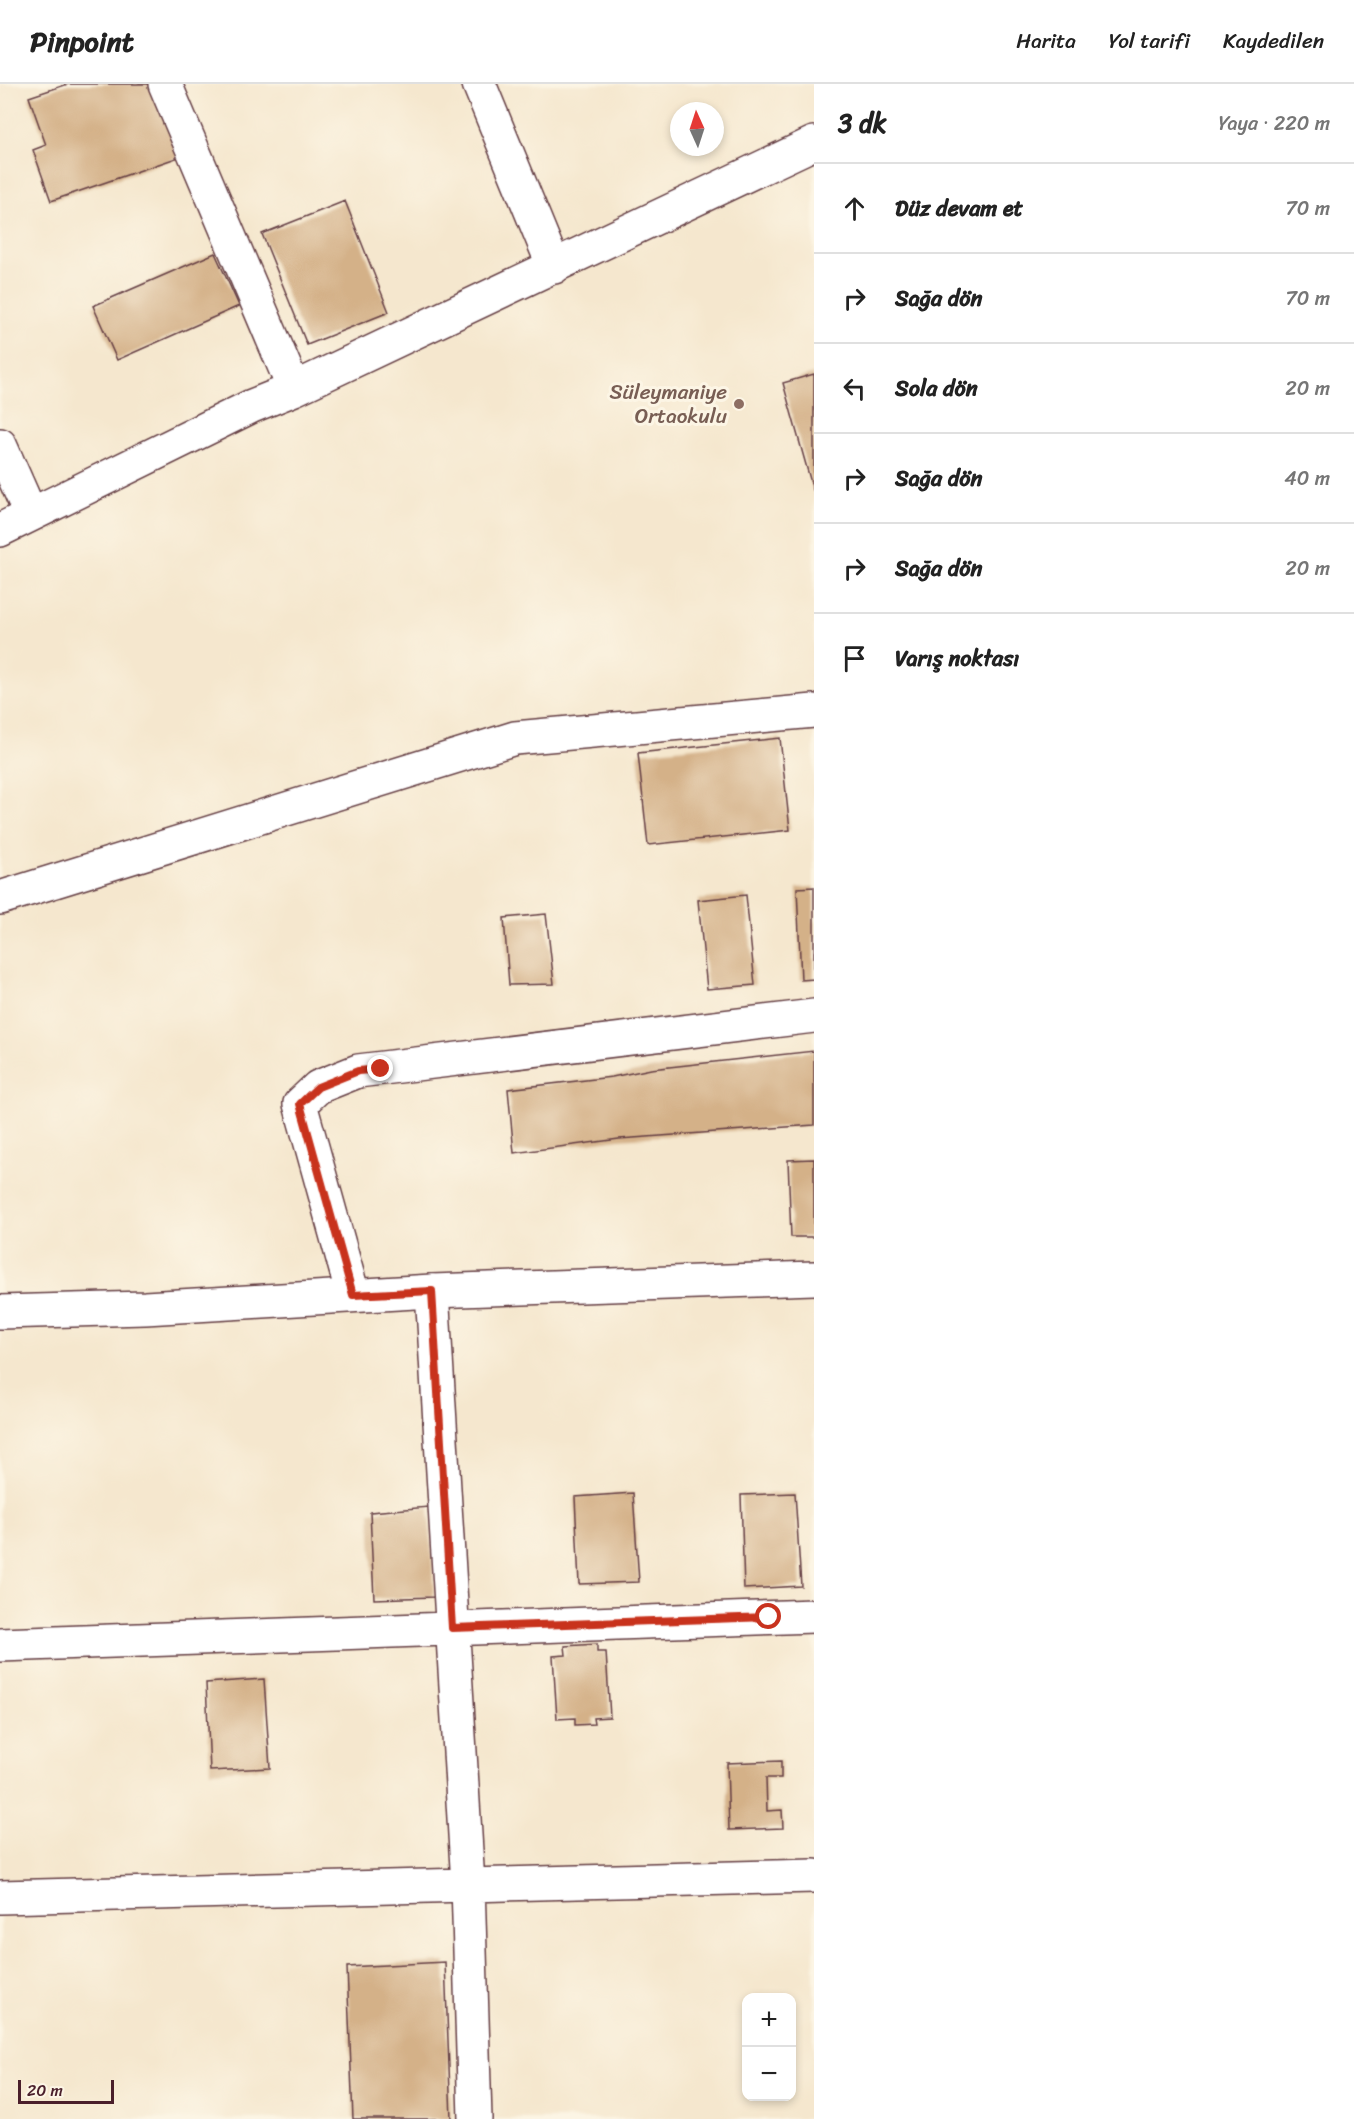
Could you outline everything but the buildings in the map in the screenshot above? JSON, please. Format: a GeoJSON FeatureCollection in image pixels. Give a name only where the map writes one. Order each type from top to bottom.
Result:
{"type":"FeatureCollection","features":[{"type":"Feature","properties":{"kind":"street"},"geometry":{"type":"LineString","coordinates":[[165,84],[294,389]]}},
{"type":"Feature","properties":{"kind":"street"},"geometry":{"type":"LineString","coordinates":[[479,84],[554,267]]}},
{"type":"Feature","properties":{"kind":"street"},"geometry":{"type":"LineString","coordinates":[[0,530],[30,513],[252,406],[294,389],[814,143]]}},
{"type":"Feature","properties":{"kind":"street"},"geometry":{"type":"LineString","coordinates":[[0,445],[30,513]]}},
{"type":"Feature","properties":{"kind":"street"},"geometry":{"type":"LineString","coordinates":[[0,898],[515,738],[814,711]]}},
{"type":"Feature","properties":{"kind":"street"},"geometry":{"type":"LineString","coordinates":[[353,1295],[300,1104],[318,1087],[358,1071],[814,1016]]}},
{"type":"Feature","properties":{"kind":"street"},"geometry":{"type":"LineString","coordinates":[[0,1312],[145,1308],[432,1291],[814,1278]]}},
{"type":"Feature","properties":{"kind":"street"},"geometry":{"type":"LineString","coordinates":[[432,1291],[468,1884],[475,2119]]}},
{"type":"Feature","properties":{"kind":"street"},"geometry":{"type":"LineString","coordinates":[[0,1645],[814,1616]]}},
{"type":"Feature","properties":{"kind":"street"},"geometry":{"type":"LineString","coordinates":[[0,1897],[814,1876]]}},
{"type":"Feature","properties":{"kind":"place","name":"Süleymaniye Ortaokulu"},"geometry":{"type":"Point","coordinates":[739,404]}},
{"type":"Feature","properties":{"kind":"route"},"geometry":{"type":"LineString","coordinates":[[381,1069],[358,1071],[318,1087],[300,1104],[353,1295],[432,1291],[452,1628],[769,1617]]}}]}
